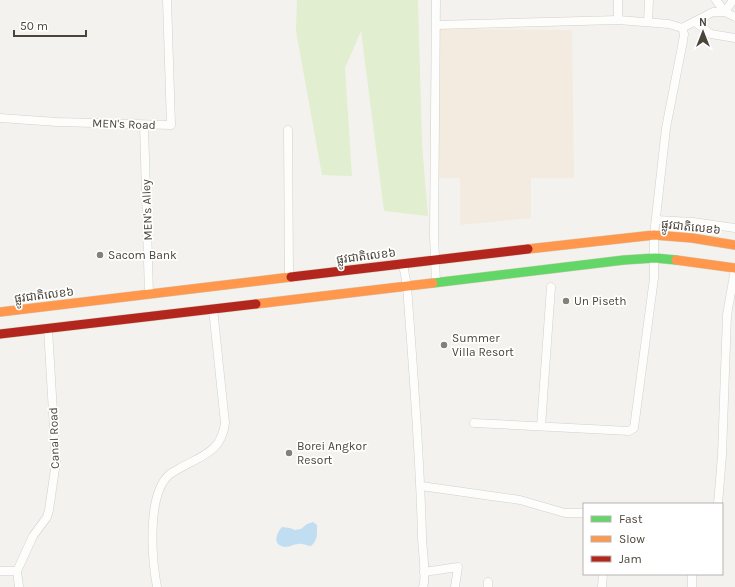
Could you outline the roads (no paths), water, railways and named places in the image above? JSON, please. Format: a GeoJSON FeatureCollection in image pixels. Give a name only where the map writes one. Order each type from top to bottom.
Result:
{"type":"FeatureCollection","features":[{"type":"Feature","properties":{"kind":"main road","name":"ផ្លូវជាតិលេខ៦"},"geometry":{"type":"LineString","coordinates":[[0,312],[608,239],[654,235],[692,238],[735,245]]}},
{"type":"Feature","properties":{"kind":"main road"},"geometry":{"type":"LineString","coordinates":[[0,334],[624,260],[655,258],[735,268]]}},
{"type":"Feature","properties":{"kind":"street","name":"MEN's Road"},"geometry":{"type":"LineString","coordinates":[[0,118],[57,122],[171,125],[167,0]]}},
{"type":"Feature","properties":{"kind":"street"},"geometry":{"type":"LineString","coordinates":[[436,0],[434,260],[436,282]]}},
{"type":"Feature","properties":{"kind":"street"},"geometry":{"type":"LineString","coordinates":[[618,0],[618,20]]}},
{"type":"Feature","properties":{"kind":"street"},"geometry":{"type":"LineString","coordinates":[[648,22],[649,0]]}},
{"type":"Feature","properties":{"kind":"street"},"geometry":{"type":"LineString","coordinates":[[716,0],[725,12],[735,18]]}},
{"type":"Feature","properties":{"kind":"street"},"geometry":{"type":"LineString","coordinates":[[725,12],[733,0]]}},
{"type":"Feature","properties":{"kind":"street"},"geometry":{"type":"LineString","coordinates":[[436,25],[618,20],[669,24],[682,28],[709,13],[725,12]]}},
{"type":"Feature","properties":{"kind":"street"},"geometry":{"type":"LineString","coordinates":[[694,22],[711,34],[735,38]]}},
{"type":"Feature","properties":{"kind":"street"},"geometry":{"type":"LineString","coordinates":[[474,423],[628,431],[634,428],[653,286],[655,258],[654,235],[666,128],[683,41],[684,34],[682,28]]}},
{"type":"Feature","properties":{"kind":"street","name":"MEN's Alley"},"geometry":{"type":"LineString","coordinates":[[144,125],[150,294]]}},
{"type":"Feature","properties":{"kind":"street"},"geometry":{"type":"LineString","coordinates":[[288,130],[290,277]]}},
{"type":"Feature","properties":{"kind":"street"},"geometry":{"type":"LineString","coordinates":[[656,220],[693,222],[735,228]]}},
{"type":"Feature","properties":{"kind":"street"},"geometry":{"type":"LineString","coordinates":[[403,264],[407,286],[421,486],[425,582],[423,587]]}},
{"type":"Feature","properties":{"kind":"street"},"geometry":{"type":"LineString","coordinates":[[718,503],[722,455],[728,315],[735,268]]}},
{"type":"Feature","properties":{"kind":"street"},"geometry":{"type":"LineString","coordinates":[[541,426],[551,288]]}},
{"type":"Feature","properties":{"kind":"street"},"geometry":{"type":"LineString","coordinates":[[157,587],[153,558],[153,523],[154,510],[159,489],[170,474],[213,450],[222,437],[224,430],[225,423],[213,309]]}},
{"type":"Feature","properties":{"kind":"street","name":"Canal Road"},"geometry":{"type":"LineString","coordinates":[[17,571],[33,536],[47,516],[56,472],[48,329]]}},
{"type":"Feature","properties":{"kind":"street"},"geometry":{"type":"LineString","coordinates":[[421,486],[520,500],[566,513],[583,513]]}},
{"type":"Feature","properties":{"kind":"street"},"geometry":{"type":"LineString","coordinates":[[424,572],[458,567],[455,587]]}},
{"type":"Feature","properties":{"kind":"street"},"geometry":{"type":"LineString","coordinates":[[0,572],[17,571],[19,587]]}},
{"type":"Feature","properties":{"kind":"street"},"geometry":{"type":"LineString","coordinates":[[602,575],[602,587]]}},
{"type":"Feature","properties":{"kind":"street"},"geometry":{"type":"LineString","coordinates":[[692,575],[692,587]]}},
{"type":"Feature","properties":{"kind":"water"},"geometry":{"type":"Polygon","coordinates":[[[313,522],[317,525],[317,534],[315,541],[311,546],[296,544],[285,547],[278,544],[276,539],[282,527],[295,530],[301,529],[307,524],[313,522]]]}},
{"type":"Feature","properties":{"kind":"place","name":"Sacom Bank"},"geometry":{"type":"Point","coordinates":[100,255]}},
{"type":"Feature","properties":{"kind":"place","name":"Un Piseth"},"geometry":{"type":"Point","coordinates":[566,301]}},
{"type":"Feature","properties":{"kind":"place","name":"Summer Villa Resort"},"geometry":{"type":"Point","coordinates":[444,345]}},
{"type":"Feature","properties":{"kind":"place","name":"Borei Angkor Resort"},"geometry":{"type":"Point","coordinates":[289,453]}}]}
